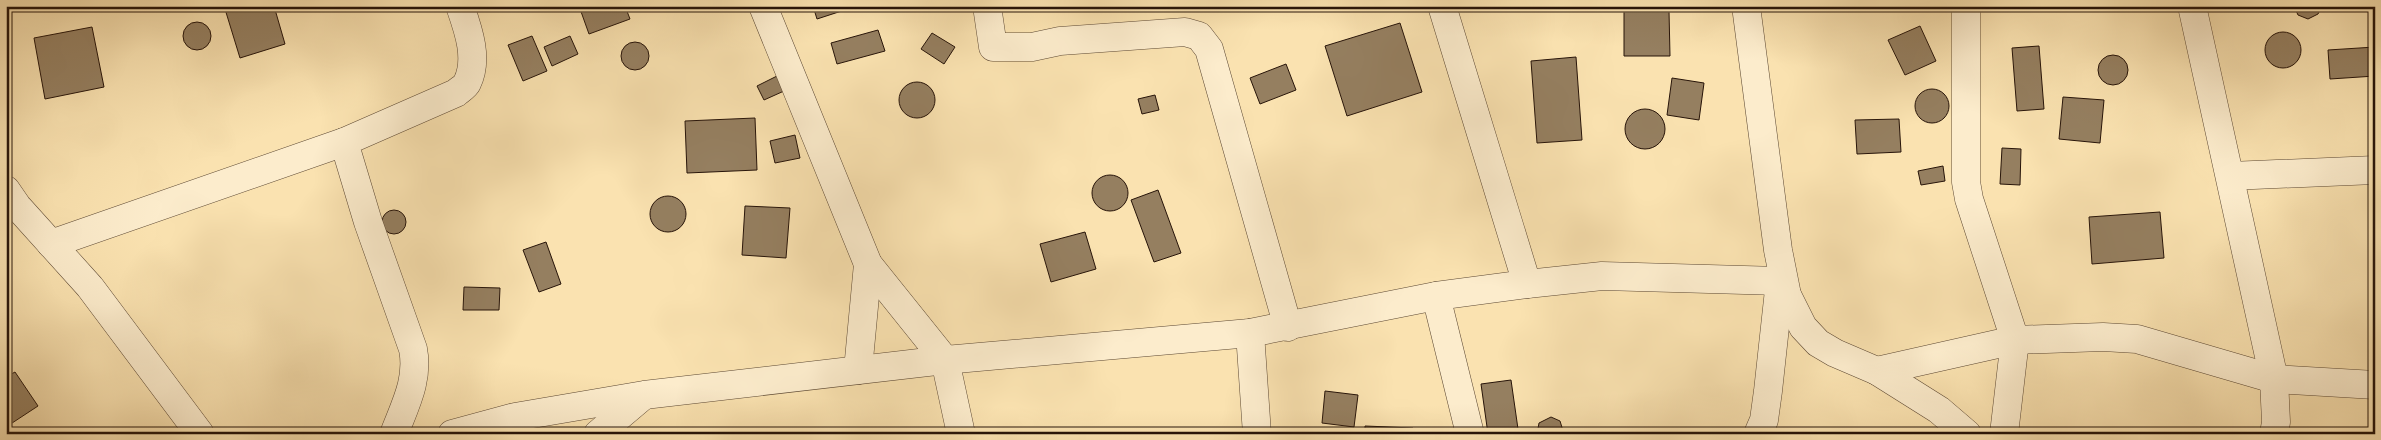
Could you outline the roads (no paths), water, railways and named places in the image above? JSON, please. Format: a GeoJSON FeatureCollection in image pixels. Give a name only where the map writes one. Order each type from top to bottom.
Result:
{"type":"FeatureCollection","features":[{"type":"Feature","properties":{"kind":"street"},"geometry":{"type":"LineString","coordinates":[[50,244],[344,142],[456,93],[467,84],[472,62],[469,33],[460,6]]}},
{"type":"Feature","properties":{"kind":"street"},"geometry":{"type":"LineString","coordinates":[[763,6],[868,264],[946,360],[961,434]]}},
{"type":"Feature","properties":{"kind":"street"},"geometry":{"type":"LineString","coordinates":[[987,6],[993,46],[1032,47],[1060,41],[1185,32],[1199,36],[1209,49],[1288,327]]}},
{"type":"Feature","properties":{"kind":"street"},"geometry":{"type":"LineString","coordinates":[[1442,6],[1527,284]]}},
{"type":"Feature","properties":{"kind":"street"},"geometry":{"type":"LineString","coordinates":[[1746,6],[1784,288],[1803,327],[1818,343],[1834,353],[1877,371],[1938,410],[1968,434]]}},
{"type":"Feature","properties":{"kind":"street"},"geometry":{"type":"LineString","coordinates":[[1966,6],[1966,182],[1969,199],[2015,340],[2004,434]]}},
{"type":"Feature","properties":{"kind":"street"},"geometry":{"type":"LineString","coordinates":[[2192,6],[2274,379],[2276,422],[2274,434]]}},
{"type":"Feature","properties":{"kind":"street"},"geometry":{"type":"LineString","coordinates":[[344,142],[365,214],[416,362],[414,380],[394,434]]}},
{"type":"Feature","properties":{"kind":"street"},"geometry":{"type":"LineString","coordinates":[[2230,176],[2375,170]]}},
{"type":"Feature","properties":{"kind":"street"},"geometry":{"type":"LineString","coordinates":[[10,203],[50,244],[104,305],[200,434]]}},
{"type":"Feature","properties":{"kind":"street"},"geometry":{"type":"LineString","coordinates":[[858,370],[868,264]]}},
{"type":"Feature","properties":{"kind":"street"},"geometry":{"type":"LineString","coordinates":[[452,434],[515,417],[644,395],[946,360],[1250,333],[1288,327],[1436,296],[1527,284],[1602,276],[1784,288]]}},
{"type":"Feature","properties":{"kind":"street"},"geometry":{"type":"LineString","coordinates":[[1758,434],[1764,420],[1784,288]]}},
{"type":"Feature","properties":{"kind":"street"},"geometry":{"type":"LineString","coordinates":[[1436,296],[1470,434]]}},
{"type":"Feature","properties":{"kind":"street"},"geometry":{"type":"LineString","coordinates":[[1250,333],[1258,434]]}},
{"type":"Feature","properties":{"kind":"street"},"geometry":{"type":"LineString","coordinates":[[1877,371],[2015,340],[2103,337],[2137,340],[2274,379],[2375,384]]}},
{"type":"Feature","properties":{"kind":"street"},"geometry":{"type":"LineString","coordinates":[[598,434],[644,395]]}}]}
